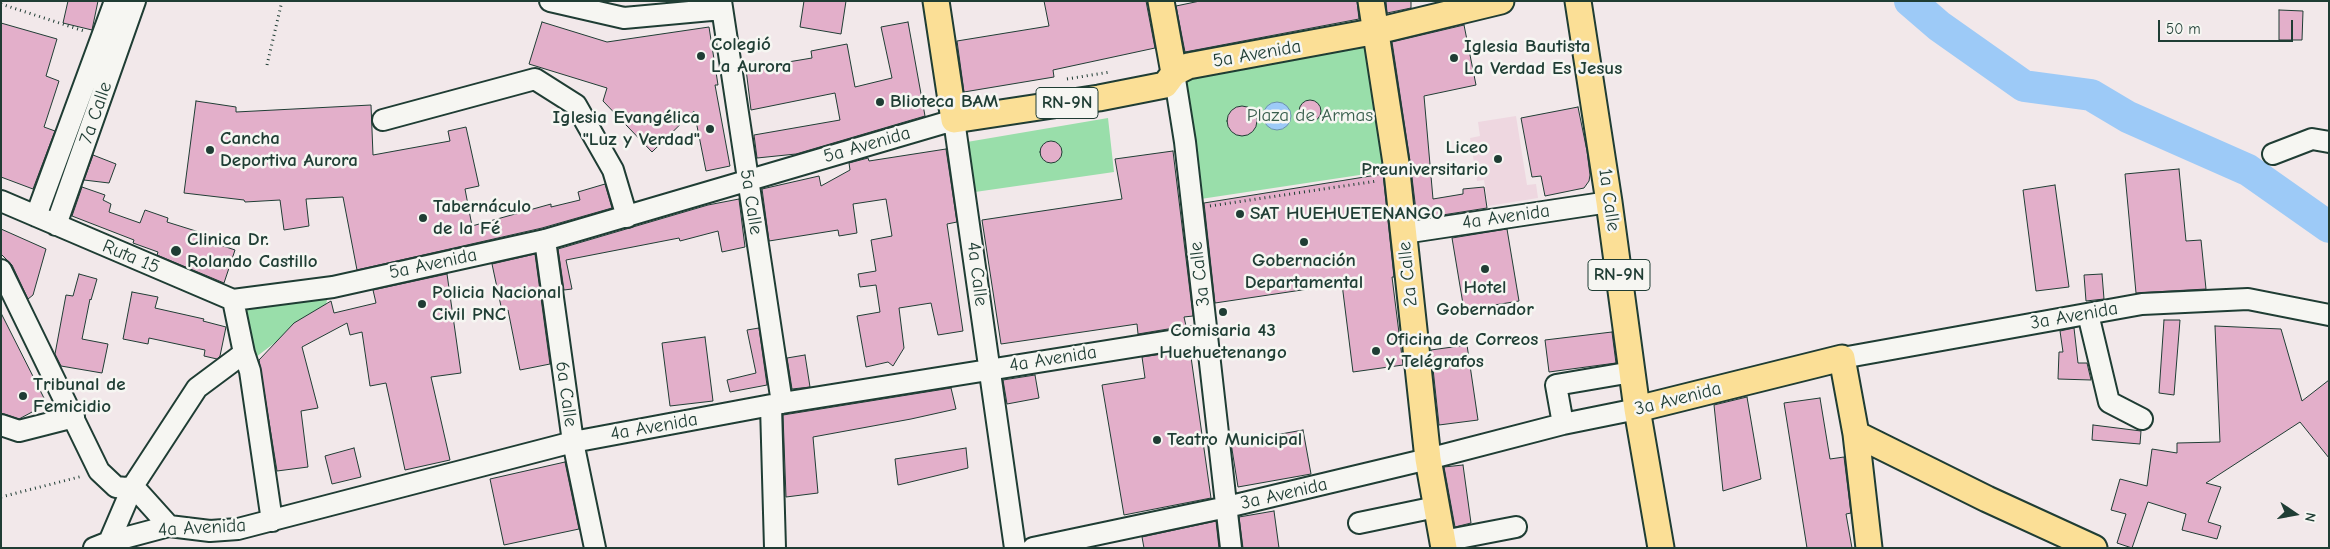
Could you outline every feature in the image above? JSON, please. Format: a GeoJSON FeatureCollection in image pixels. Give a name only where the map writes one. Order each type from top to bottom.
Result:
{"type":"FeatureCollection","features":[{"type":"Feature","properties":{"kind":"main road","name":"4a Calle"},"geometry":{"type":"LineString","coordinates":[[936,1],[954,120]]}},
{"type":"Feature","properties":{"kind":"main road","name":"3a Calle"},"geometry":{"type":"LineString","coordinates":[[1161,1],[1174,73]]}},
{"type":"Feature","properties":{"kind":"main road","name":"2a Calle"},"geometry":{"type":"LineString","coordinates":[[1372,1],[1404,233],[1428,460],[1443,545]]}},
{"type":"Feature","properties":{"kind":"main road","name":"5a Avenida"},"geometry":{"type":"LineString","coordinates":[[954,120],[1099,98],[1156,86],[1165,84],[1174,73],[1188,66],[1377,30],[1501,1]]}},
{"type":"Feature","properties":{"kind":"main road","name":"1a Calle"},"geometry":{"type":"LineString","coordinates":[[1578,1],[1609,202],[1637,409],[1661,548]]}},
{"type":"Feature","properties":{"kind":"main road","name":"3a Avenida"},"geometry":{"type":"LineString","coordinates":[[1637,409],[1842,358]]}},
{"type":"Feature","properties":{"kind":"main road"},"geometry":{"type":"LineString","coordinates":[[1842,358],[1856,434],[1869,548]]}},
{"type":"Feature","properties":{"kind":"main road"},"geometry":{"type":"LineString","coordinates":[[1856,434],[1988,499],[2094,548]]}},
{"type":"Feature","properties":{"kind":"street","name":"7a Calle"},"geometry":{"type":"LineString","coordinates":[[36,216],[115,1]]}},
{"type":"Feature","properties":{"kind":"street","name":"7a Calle"},"geometry":{"type":"LineString","coordinates":[[56,225],[135,1]]}},
{"type":"Feature","properties":{"kind":"street"},"geometry":{"type":"LineString","coordinates":[[550,1],[624,18],[721,5]]}},
{"type":"Feature","properties":{"kind":"street","name":"5a Calle"},"geometry":{"type":"LineString","coordinates":[[721,5],[777,404],[775,548]]}},
{"type":"Feature","properties":{"kind":"street","name":"3a Calle"},"geometry":{"type":"LineString","coordinates":[[1174,73],[1192,208],[1231,548]]}},
{"type":"Feature","properties":{"kind":"street"},"geometry":{"type":"LineString","coordinates":[[383,120],[535,79],[576,105],[613,170],[626,217]]}},
{"type":"Feature","properties":{"kind":"street","name":"5a Avenida"},"geometry":{"type":"LineString","coordinates":[[233,300],[334,287],[545,240],[954,120]]}},
{"type":"Feature","properties":{"kind":"street","name":"4a Calle"},"geometry":{"type":"LineString","coordinates":[[954,120],[970,217],[989,369],[1015,548]]}},
{"type":"Feature","properties":{"kind":"street"},"geometry":{"type":"LineString","coordinates":[[2273,154],[2312,139],[2329,142]]}},
{"type":"Feature","properties":{"kind":"street","name":"Ruta 15"},"geometry":{"type":"LineString","coordinates":[[1,201],[233,300]]}},
{"type":"Feature","properties":{"kind":"street","name":"4a Avenida"},"geometry":{"type":"LineString","coordinates":[[1404,233],[1609,202]]}},
{"type":"Feature","properties":{"kind":"street","name":"6a Calle"},"geometry":{"type":"LineString","coordinates":[[545,240],[573,442],[595,548]]}},
{"type":"Feature","properties":{"kind":"street"},"geometry":{"type":"LineString","coordinates":[[1,270],[100,471],[116,486],[126,488],[133,486]]}},
{"type":"Feature","properties":{"kind":"street","name":"3a Avenida"},"geometry":{"type":"LineString","coordinates":[[1842,358],[2142,304],[2248,299],[2329,315]]}},
{"type":"Feature","properties":{"kind":"street"},"geometry":{"type":"LineString","coordinates":[[233,300],[244,353],[250,371],[272,521]]}},
{"type":"Feature","properties":{"kind":"street"},"geometry":{"type":"LineString","coordinates":[[2088,314],[2109,402],[2142,419]]}},
{"type":"Feature","properties":{"kind":"street","name":"4a Avenida"},"geometry":{"type":"LineString","coordinates":[[102,545],[169,526],[210,531],[238,530],[573,442],[777,404],[1207,335]]}},
{"type":"Feature","properties":{"kind":"street"},"geometry":{"type":"LineString","coordinates":[[102,545],[133,486],[196,388],[244,353]]}},
{"type":"Feature","properties":{"kind":"street"},"geometry":{"type":"LineString","coordinates":[[1563,424],[1556,385],[1632,372]]}},
{"type":"Feature","properties":{"kind":"street","name":"3a Avenida"},"geometry":{"type":"LineString","coordinates":[[1033,548],[1227,507],[1428,460],[1563,424],[1637,409]]}},
{"type":"Feature","properties":{"kind":"street"},"geometry":{"type":"LineString","coordinates":[[1,425],[19,430],[74,417]]}},
{"type":"Feature","properties":{"kind":"street"},"geometry":{"type":"LineString","coordinates":[[133,486],[169,526]]}},
{"type":"Feature","properties":{"kind":"street"},"geometry":{"type":"LineString","coordinates":[[1359,523],[1436,507]]}},
{"type":"Feature","properties":{"kind":"street"},"geometry":{"type":"LineString","coordinates":[[1443,545],[1516,528]]}},
{"type":"Feature","properties":{"kind":"path"},"geometry":{"type":"LineString","coordinates":[[267,65],[282,1]]}},
{"type":"Feature","properties":{"kind":"path"},"geometry":{"type":"LineString","coordinates":[[1,4],[102,37]]}},
{"type":"Feature","properties":{"kind":"path"},"geometry":{"type":"LineString","coordinates":[[1192,208],[1397,178]]}},
{"type":"Feature","properties":{"kind":"path"},"geometry":{"type":"LineString","coordinates":[[1,498],[100,471]]}},
{"type":"Feature","properties":{"kind":"shaded area","name":"Liceo Preuniversitario"},"geometry":{"type":"Polygon","coordinates":[[[1516,116],[1527,185],[1536,184],[1538,198],[1488,206],[1484,180],[1477,181],[1470,138],[1480,136],[1478,122],[1516,116]]]}},
{"type":"Feature","properties":{"kind":"green space","name":"Plaza de Armas"},"geometry":{"type":"Polygon","coordinates":[[[1366,37],[1386,171],[1194,200],[1178,78],[1366,37]]]}},
{"type":"Feature","properties":{"kind":"green space"},"geometry":{"type":"Polygon","coordinates":[[[1108,118],[1114,172],[975,192],[967,142],[1108,118]]]}},
{"type":"Feature","properties":{"kind":"green space"},"geometry":{"type":"Polygon","coordinates":[[[329,293],[326,304],[256,357],[243,307],[329,293]]]}},
{"type":"Feature","properties":{"kind":"water"},"geometry":{"type":"Polygon","coordinates":[[[1277,102],[1287,106],[1291,116],[1287,126],[1277,130],[1267,126],[1263,116],[1267,106],[1277,102]]]}},
{"type":"Feature","properties":{"kind":"building"},"geometry":{"type":"Polygon","coordinates":[[[68,1],[98,1],[92,30],[63,23],[68,1]]]}},
{"type":"Feature","properties":{"kind":"building"},"geometry":{"type":"Polygon","coordinates":[[[804,1],[846,1],[841,34],[800,27],[804,1]]]}},
{"type":"Feature","properties":{"kind":"building"},"geometry":{"type":"Polygon","coordinates":[[[1044,1],[1146,1],[1155,48],[1053,70],[1054,77],[964,92],[957,41],[1049,26],[1044,1]]]}},
{"type":"Feature","properties":{"kind":"building"},"geometry":{"type":"Polygon","coordinates":[[[1200,1],[1357,1],[1359,19],[1185,52],[1176,6],[1200,1]]]}},
{"type":"Feature","properties":{"kind":"building"},"geometry":{"type":"Polygon","coordinates":[[[1386,1],[1411,1],[1411,8],[1387,13],[1386,1]]]}},
{"type":"Feature","properties":{"kind":"building"},"geometry":{"type":"Polygon","coordinates":[[[2279,10],[2303,11],[2302,40],[2279,40],[2279,10]]]}},
{"type":"Feature","properties":{"kind":"building"},"geometry":{"type":"Polygon","coordinates":[[[542,22],[607,42],[709,27],[718,85],[715,85],[730,166],[706,171],[694,111],[652,152],[603,101],[607,88],[529,64],[542,22]]]}},
{"type":"Feature","properties":{"kind":"building"},"geometry":{"type":"Polygon","coordinates":[[[908,22],[925,116],[796,154],[757,158],[754,135],[840,120],[835,93],[751,110],[746,69],[812,58],[811,51],[847,44],[855,87],[892,78],[881,27],[908,22]]]}},
{"type":"Feature","properties":{"kind":"building"},"geometry":{"type":"Polygon","coordinates":[[[1,23],[57,39],[46,76],[59,81],[44,127],[55,131],[33,189],[1,177],[1,23]]]}},
{"type":"Feature","properties":{"kind":"building"},"geometry":{"type":"Polygon","coordinates":[[[1464,25],[1476,85],[1424,96],[1433,199],[1463,194],[1463,189],[1484,187],[1487,208],[1417,219],[1392,42],[1464,25]]]}},
{"type":"Feature","properties":{"kind":"building"},"geometry":{"type":"Polygon","coordinates":[[[1310,100],[1318,103],[1321,111],[1318,119],[1310,122],[1302,119],[1299,111],[1302,103],[1310,100]]]}},
{"type":"Feature","properties":{"kind":"building"},"geometry":{"type":"Polygon","coordinates":[[[196,101],[236,107],[236,112],[371,105],[373,155],[450,141],[448,131],[466,127],[479,186],[465,189],[472,226],[551,204],[551,207],[580,200],[578,192],[605,184],[612,208],[542,228],[357,270],[343,197],[306,199],[309,226],[284,230],[280,200],[245,202],[244,200],[184,193],[196,101]]]}},
{"type":"Feature","properties":{"kind":"building"},"geometry":{"type":"Polygon","coordinates":[[[1242,106],[1253,110],[1257,121],[1253,132],[1242,136],[1231,132],[1227,121],[1231,110],[1242,106]]]}},
{"type":"Feature","properties":{"kind":"building"},"geometry":{"type":"Polygon","coordinates":[[[1578,107],[1587,151],[1589,181],[1584,188],[1545,196],[1541,176],[1532,177],[1521,118],[1578,107]]]}},
{"type":"Feature","properties":{"kind":"building"},"geometry":{"type":"Polygon","coordinates":[[[1051,141],[1061,148],[1062,152],[1055,162],[1051,163],[1041,156],[1040,152],[1047,142],[1051,141]]]}},
{"type":"Feature","properties":{"kind":"building"},"geometry":{"type":"Polygon","coordinates":[[[946,149],[957,222],[947,224],[963,331],[938,335],[931,303],[899,308],[904,348],[893,366],[888,362],[866,367],[857,316],[880,312],[876,285],[860,287],[858,274],[876,271],[871,240],[892,236],[886,199],[853,204],[857,233],[839,236],[838,230],[769,241],[762,189],[819,176],[821,186],[850,170],[849,163],[868,158],[869,161],[946,149]]]}},
{"type":"Feature","properties":{"kind":"building"},"geometry":{"type":"Polygon","coordinates":[[[1173,151],[1193,316],[1184,317],[1186,326],[1138,334],[1137,324],[1001,344],[982,220],[1122,199],[1115,159],[1173,151]]]}},
{"type":"Feature","properties":{"kind":"building"},"geometry":{"type":"Polygon","coordinates":[[[93,155],[116,164],[109,183],[84,180],[93,155]]]}},
{"type":"Feature","properties":{"kind":"building"},"geometry":{"type":"Polygon","coordinates":[[[2179,169],[2186,241],[2201,240],[2206,289],[2136,293],[2125,174],[2179,169]]]}},
{"type":"Feature","properties":{"kind":"building","name":"Gobernación Departamental"},"geometry":{"type":"Polygon","coordinates":[[[1383,174],[1394,277],[1392,277],[1403,365],[1353,372],[1342,284],[1215,303],[1204,203],[1383,174]]]}},
{"type":"Feature","properties":{"kind":"building"},"geometry":{"type":"Polygon","coordinates":[[[2055,185],[2069,287],[2036,291],[2023,190],[2055,185]]]}},
{"type":"Feature","properties":{"kind":"building"},"geometry":{"type":"Polygon","coordinates":[[[82,187],[105,195],[103,200],[111,204],[109,212],[140,223],[145,210],[168,218],[167,222],[199,232],[197,237],[235,250],[224,283],[157,255],[158,252],[133,243],[134,240],[72,216],[82,187]]]}},
{"type":"Feature","properties":{"kind":"building"},"geometry":{"type":"Polygon","coordinates":[[[739,199],[745,247],[722,252],[718,231],[680,241],[679,238],[566,260],[572,289],[564,290],[558,249],[708,205],[739,199]]]}},
{"type":"Feature","properties":{"kind":"building"},"geometry":{"type":"Polygon","coordinates":[[[1,229],[46,249],[33,295],[28,299],[12,265],[1,254],[1,229]]]}},
{"type":"Feature","properties":{"kind":"building","name":"Hotel Gobernador"},"geometry":{"type":"Polygon","coordinates":[[[1507,229],[1519,301],[1464,310],[1452,238],[1507,229]]]}},
{"type":"Feature","properties":{"kind":"building"},"geometry":{"type":"Polygon","coordinates":[[[535,254],[550,364],[520,370],[508,310],[502,311],[492,264],[535,254]]]}},
{"type":"Feature","properties":{"kind":"building"},"geometry":{"type":"Polygon","coordinates":[[[79,274],[97,279],[90,299],[82,339],[108,344],[102,373],[61,366],[55,354],[66,295],[73,296],[79,274]]]}},
{"type":"Feature","properties":{"kind":"building"},"geometry":{"type":"Polygon","coordinates":[[[447,274],[461,373],[431,377],[450,460],[405,470],[386,383],[370,386],[362,332],[350,335],[347,323],[302,347],[318,408],[301,411],[308,467],[277,471],[259,360],[294,323],[331,301],[334,313],[376,303],[373,290],[447,274]]]}},
{"type":"Feature","properties":{"kind":"building"},"geometry":{"type":"Polygon","coordinates":[[[2102,274],[2104,299],[2086,301],[2084,275],[2102,274]]]}},
{"type":"Feature","properties":{"kind":"building"},"geometry":{"type":"Polygon","coordinates":[[[132,292],[158,297],[155,308],[204,319],[203,321],[226,327],[220,356],[217,359],[204,356],[205,350],[149,338],[148,344],[123,339],[132,292]]]}},
{"type":"Feature","properties":{"kind":"building"},"geometry":{"type":"Polygon","coordinates":[[[1,313],[47,404],[19,419],[1,413],[1,313]]]}},
{"type":"Feature","properties":{"kind":"building"},"geometry":{"type":"Polygon","coordinates":[[[2164,320],[2180,320],[2174,395],[2159,393],[2164,320]]]}},
{"type":"Feature","properties":{"kind":"building"},"geometry":{"type":"Polygon","coordinates":[[[2215,326],[2281,329],[2302,401],[2329,380],[2329,458],[2300,422],[2206,483],[2221,487],[2208,522],[2221,526],[2217,539],[2182,530],[2186,514],[2148,502],[2132,548],[2117,543],[2126,514],[2111,510],[2120,479],[2147,486],[2152,449],[2177,453],[2177,443],[2220,442],[2215,326]]]}},
{"type":"Feature","properties":{"kind":"building"},"geometry":{"type":"Polygon","coordinates":[[[759,328],[767,385],[730,392],[727,380],[756,373],[747,330],[759,328]]]}},
{"type":"Feature","properties":{"kind":"building"},"geometry":{"type":"Polygon","coordinates":[[[2074,328],[2078,363],[2087,363],[2091,380],[2058,379],[2059,352],[2063,352],[2060,331],[2074,328]]]}},
{"type":"Feature","properties":{"kind":"building"},"geometry":{"type":"Polygon","coordinates":[[[1612,332],[1616,363],[1549,372],[1545,340],[1612,332]]]}},
{"type":"Feature","properties":{"kind":"building"},"geometry":{"type":"Polygon","coordinates":[[[705,337],[713,401],[670,406],[662,343],[705,337]]]}},
{"type":"Feature","properties":{"kind":"building"},"geometry":{"type":"Polygon","coordinates":[[[1467,345],[1478,420],[1439,425],[1431,350],[1467,345]]]}},
{"type":"Feature","properties":{"kind":"building"},"geometry":{"type":"Polygon","coordinates":[[[1190,350],[1211,498],[1124,515],[1102,385],[1145,378],[1142,357],[1190,350]]]}},
{"type":"Feature","properties":{"kind":"building"},"geometry":{"type":"Polygon","coordinates":[[[805,355],[810,387],[792,389],[787,358],[805,355]]]}},
{"type":"Feature","properties":{"kind":"building"},"geometry":{"type":"Polygon","coordinates":[[[1035,375],[1039,398],[1007,404],[1003,380],[1035,375]]]}},
{"type":"Feature","properties":{"kind":"building"},"geometry":{"type":"Polygon","coordinates":[[[951,388],[956,409],[813,437],[818,493],[786,497],[783,415],[951,388]]]}},
{"type":"Feature","properties":{"kind":"building"},"geometry":{"type":"Polygon","coordinates":[[[1747,397],[1761,479],[1723,491],[1714,405],[1747,397]]]}},
{"type":"Feature","properties":{"kind":"building"},"geometry":{"type":"Polygon","coordinates":[[[1820,398],[1830,459],[1844,457],[1851,513],[1846,514],[1852,548],[1807,548],[1784,403],[1820,398]]]}},
{"type":"Feature","properties":{"kind":"building"},"geometry":{"type":"Polygon","coordinates":[[[2093,425],[2141,431],[2140,444],[2092,440],[2093,425]]]}},
{"type":"Feature","properties":{"kind":"building"},"geometry":{"type":"Polygon","coordinates":[[[1303,430],[1311,474],[1238,487],[1231,443],[1303,430]]]}},
{"type":"Feature","properties":{"kind":"building"},"geometry":{"type":"Polygon","coordinates":[[[354,448],[361,477],[332,484],[325,456],[354,448]]]}},
{"type":"Feature","properties":{"kind":"building"},"geometry":{"type":"Polygon","coordinates":[[[966,448],[968,468],[898,485],[895,459],[966,448]]]}},
{"type":"Feature","properties":{"kind":"building"},"geometry":{"type":"Polygon","coordinates":[[[565,462],[579,529],[504,545],[490,479],[565,462]]]}},
{"type":"Feature","properties":{"kind":"building"},"geometry":{"type":"Polygon","coordinates":[[[1463,465],[1471,523],[1455,527],[1444,467],[1463,465]]]}},
{"type":"Feature","properties":{"kind":"building"},"geometry":{"type":"Polygon","coordinates":[[[1274,511],[1279,548],[1243,548],[1239,517],[1274,511]]]}},
{"type":"Feature","properties":{"kind":"building"},"geometry":{"type":"Polygon","coordinates":[[[1216,521],[1219,548],[1144,548],[1142,537],[1216,521]]]}},
{"type":"Feature","properties":{"kind":"waterway"},"geometry":{"type":"LineString","coordinates":[[1910,1],[1939,26],[2024,86],[2091,95],[2128,117],[2248,170],[2329,227]]}},
{"type":"Feature","properties":{"kind":"place","name":"Colegió La Aurora"},"geometry":{"type":"Point","coordinates":[701,56]}},
{"type":"Feature","properties":{"kind":"place","name":"Iglesia Bautista La Verdad Es Jesus"},"geometry":{"type":"Point","coordinates":[1454,58]}},
{"type":"Feature","properties":{"kind":"place","name":"Blioteca BAM"},"geometry":{"type":"Point","coordinates":[880,102]}},
{"type":"Feature","properties":{"kind":"place","name":"Iglesia Evangélica \"Luz y Verdad\""},"geometry":{"type":"Point","coordinates":[710,129]}},
{"type":"Feature","properties":{"kind":"place","name":"Cancha Deportiva Aurora"},"geometry":{"type":"Point","coordinates":[210,150]}},
{"type":"Feature","properties":{"kind":"place","name":"Liceo Preuniversitario"},"geometry":{"type":"Point","coordinates":[1498,159]}},
{"type":"Feature","properties":{"kind":"place","name":"SAT HUEHUETENANGO"},"geometry":{"type":"Point","coordinates":[1240,214]}},
{"type":"Feature","properties":{"kind":"place","name":"Tabernáculo de la Fé"},"geometry":{"type":"Point","coordinates":[423,218]}},
{"type":"Feature","properties":{"kind":"place","name":"Gobernación Departamental"},"geometry":{"type":"Point","coordinates":[1304,242]}},
{"type":"Feature","properties":{"kind":"place","name":"Clinica Dr. Rolando Castillo"},"geometry":{"type":"Point","coordinates":[176,251]}},
{"type":"Feature","properties":{"kind":"place","name":"Hotel Gobernador"},"geometry":{"type":"Point","coordinates":[1485,269]}},
{"type":"Feature","properties":{"kind":"place","name":"Policia Nacional Civil PNC"},"geometry":{"type":"Point","coordinates":[422,304]}},
{"type":"Feature","properties":{"kind":"place","name":"Comisaria 43 Huehuetenango"},"geometry":{"type":"Point","coordinates":[1223,312]}},
{"type":"Feature","properties":{"kind":"place","name":"Oficina de Correos y Telégrafos"},"geometry":{"type":"Point","coordinates":[1376,351]}},
{"type":"Feature","properties":{"kind":"place","name":"Tribunal de Femicidio"},"geometry":{"type":"Point","coordinates":[23,396]}},
{"type":"Feature","properties":{"kind":"place","name":"Teatro Municipal"},"geometry":{"type":"Point","coordinates":[1157,440]}}]}
